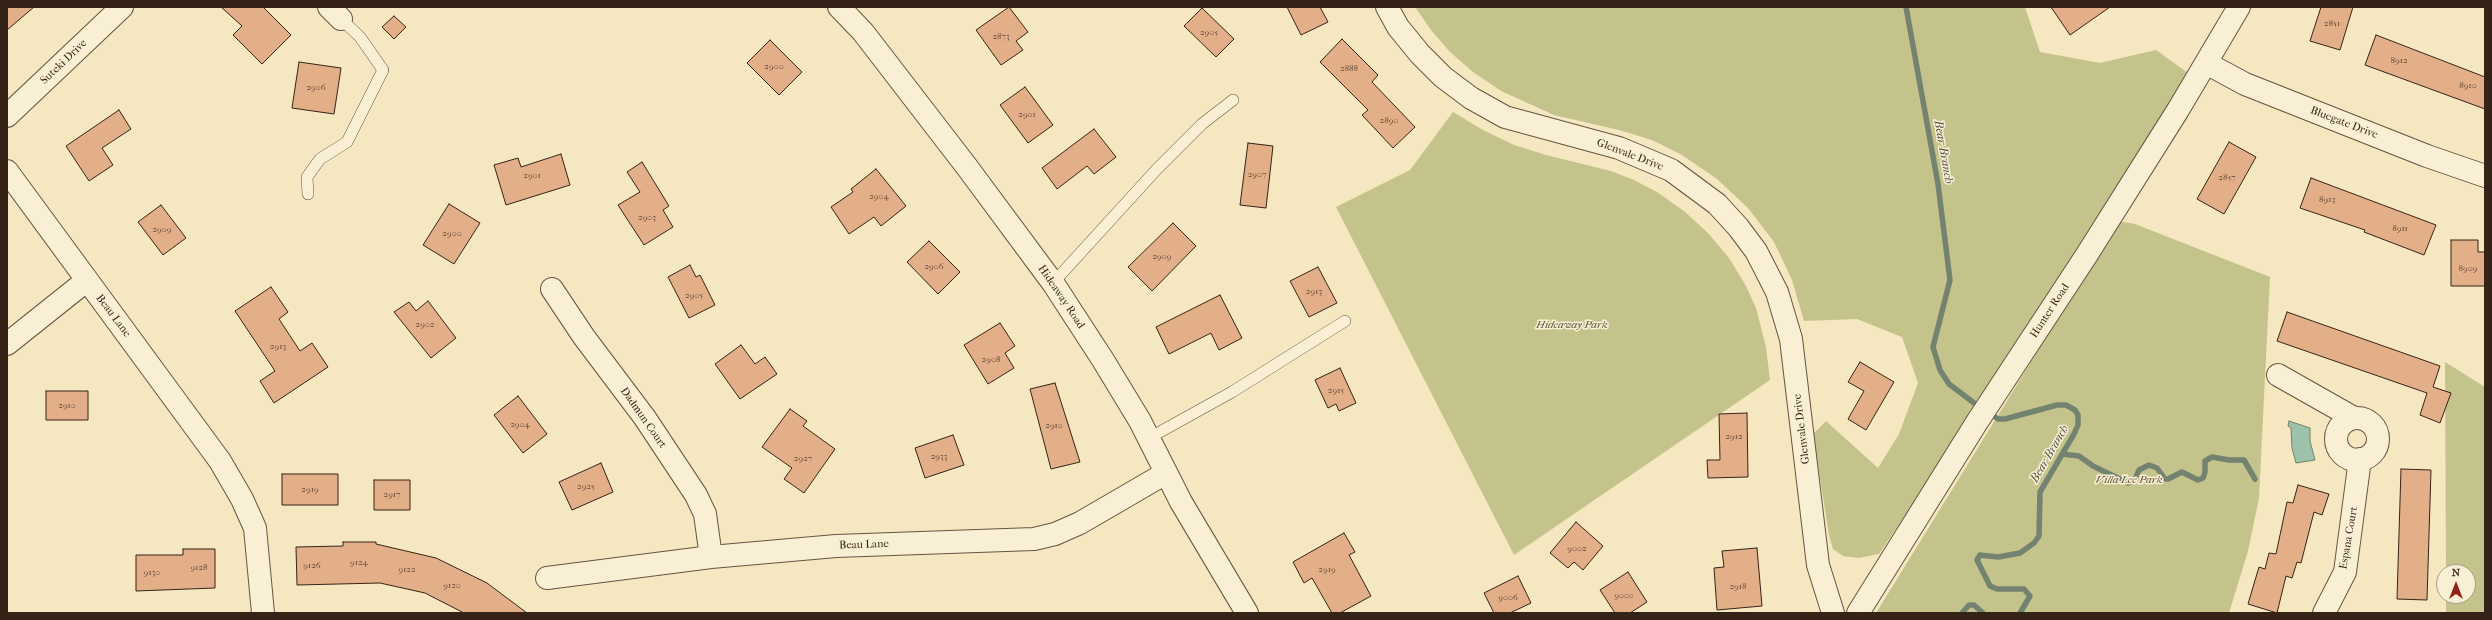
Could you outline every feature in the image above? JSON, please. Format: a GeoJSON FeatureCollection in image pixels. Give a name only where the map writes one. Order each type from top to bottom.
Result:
{"type":"FeatureCollection","features":[{"type":"Feature","properties":{"kind":"street","name":"Suteki Drive"},"geometry":{"type":"LineString","coordinates":[[7,116],[122,7]]}},
{"type":"Feature","properties":{"kind":"street","name":"Hideaway Road"},"geometry":{"type":"LineString","coordinates":[[838,7],[863,32],[967,167],[1053,283],[1103,360],[1149,438],[1166,473],[1247,613]]}},
{"type":"Feature","properties":{"kind":"street","name":"Glenvale Drive"},"geometry":{"type":"LineString","coordinates":[[1387,7],[1398,27],[1420,54],[1443,77],[1471,98],[1505,117],[1619,148],[1671,170],[1717,204],[1738,227],[1756,251],[1777,292],[1790,339],[1818,565],[1833,613]]}},
{"type":"Feature","properties":{"kind":"street","name":"Hunter Road"},"geometry":{"type":"LineString","coordinates":[[1858,613],[1992,398],[2086,256],[2206,63],[2239,7]]}},
{"type":"Feature","properties":{"kind":"street","name":"Bluegate Drive"},"geometry":{"type":"LineString","coordinates":[[2206,63],[2244,84],[2427,156],[2485,176]]}},
{"type":"Feature","properties":{"kind":"street","name":"Beau Lane"},"geometry":{"type":"LineString","coordinates":[[7,171],[86,281],[220,461],[242,499],[255,528],[264,613]]}},
{"type":"Feature","properties":{"kind":"street"},"geometry":{"type":"LineString","coordinates":[[7,344],[86,281]]}},
{"type":"Feature","properties":{"kind":"street","name":"Dadmun Court"},"geometry":{"type":"LineString","coordinates":[[552,289],[584,337],[645,418],[696,495],[705,514],[711,557]]}},
{"type":"Feature","properties":{"kind":"street"},"geometry":{"type":"LineString","coordinates":[[2278,375],[2354,418],[2367,420],[2372,424],[2378,436],[2376,449],[2366,458],[2360,459],[2346,457],[2337,445],[2338,431],[2342,425],[2354,418]]}},
{"type":"Feature","properties":{"kind":"street","name":"Espana Court"},"geometry":{"type":"LineString","coordinates":[[2324,613],[2345,572],[2360,459]]}},
{"type":"Feature","properties":{"kind":"street","name":"Beau Lane"},"geometry":{"type":"LineString","coordinates":[[547,578],[711,557],[836,546],[1034,539],[1055,534],[1080,523],[1166,473]]}},
{"type":"Feature","properties":{"kind":"lane"},"geometry":{"type":"LineString","coordinates":[[308,194],[307,177],[320,159],[347,142],[383,70],[360,38],[335,13]]}},
{"type":"Feature","properties":{"kind":"lane"},"geometry":{"type":"LineString","coordinates":[[1053,283],[1158,169],[1202,124],[1233,100]]}},
{"type":"Feature","properties":{"kind":"lane"},"geometry":{"type":"LineString","coordinates":[[1149,438],[1232,392],[1345,321]]}},
{"type":"Feature","properties":{"kind":"green space"},"geometry":{"type":"Polygon","coordinates":[[[1415,7],[2025,7],[2040,52],[2100,63],[2156,50],[2191,75],[1966,426],[1879,554],[1859,558],[1843,556],[1833,549],[1829,535],[1813,434],[1826,421],[1878,468],[1899,434],[1918,383],[1902,337],[1857,319],[1804,321],[1792,280],[1774,242],[1748,208],[1717,179],[1682,155],[1652,140],[1619,130],[1554,115],[1501,91],[1473,72],[1450,52],[1431,30],[1415,7]]]}},
{"type":"Feature","properties":{"kind":"green space","name":"Hideaway Park"},"geometry":{"type":"Polygon","coordinates":[[[1453,112],[1483,130],[1514,145],[1546,155],[1611,171],[1634,180],[1657,192],[1684,211],[1708,233],[1729,258],[1746,286],[1756,308],[1766,347],[1770,380],[1514,555],[1336,207],[1410,170],[1453,112]]]}},
{"type":"Feature","properties":{"kind":"green space","name":"Villa Lee Park"},"geometry":{"type":"Polygon","coordinates":[[[2118,221],[2135,224],[2270,277],[2259,498],[2248,551],[2229,613],[1876,613],[2118,221]]]}},
{"type":"Feature","properties":{"kind":"green space"},"geometry":{"type":"Polygon","coordinates":[[[2445,362],[2485,387],[2485,613],[2446,613],[2446,604],[2476,604],[2476,564],[2446,564],[2445,362]]]}},
{"type":"Feature","properties":{"kind":"shaded area"},"geometry":{"type":"Polygon","coordinates":[[[2289,421],[2310,428],[2310,441],[2315,460],[2296,463],[2292,448],[2291,428],[2288,426],[2289,421]]]}},
{"type":"Feature","properties":{"kind":"building"},"geometry":{"type":"Polygon","coordinates":[[[7,7],[34,7],[7,30],[7,7]]]}},
{"type":"Feature","properties":{"kind":"building"},"geometry":{"type":"Polygon","coordinates":[[[221,7],[263,7],[291,35],[262,64],[233,35],[242,26],[221,7]]]}},
{"type":"Feature","properties":{"kind":"building"},"geometry":{"type":"Polygon","coordinates":[[[1009,7],[1028,32],[1016,41],[1023,50],[1001,65],[976,30],[1009,7]]]}},
{"type":"Feature","properties":{"kind":"building"},"geometry":{"type":"Polygon","coordinates":[[[1287,7],[1320,7],[1328,22],[1301,35],[1287,7]]]}},
{"type":"Feature","properties":{"kind":"building"},"geometry":{"type":"Polygon","coordinates":[[[2051,7],[2110,7],[2070,35],[2051,7]]]}},
{"type":"Feature","properties":{"kind":"building"},"geometry":{"type":"Polygon","coordinates":[[[2321,7],[2353,7],[2340,50],[2310,41],[2321,7]]]}},
{"type":"Feature","properties":{"kind":"building"},"geometry":{"type":"Polygon","coordinates":[[[1202,8],[1234,39],[1216,57],[1184,26],[1202,8]]]}},
{"type":"Feature","properties":{"kind":"building"},"geometry":{"type":"Polygon","coordinates":[[[394,16],[406,27],[394,39],[382,27],[394,16]]]}},
{"type":"Feature","properties":{"kind":"building"},"geometry":{"type":"Polygon","coordinates":[[[2376,35],[2485,77],[2485,109],[2365,65],[2376,35]]]}},
{"type":"Feature","properties":{"kind":"building"},"geometry":{"type":"Polygon","coordinates":[[[1342,39],[1378,75],[1372,82],[1415,127],[1393,148],[1362,115],[1368,110],[1320,62],[1342,39]]]}},
{"type":"Feature","properties":{"kind":"building"},"geometry":{"type":"Polygon","coordinates":[[[770,40],[802,72],[779,95],[747,63],[770,40]]]}},
{"type":"Feature","properties":{"kind":"building"},"geometry":{"type":"Polygon","coordinates":[[[299,62],[341,68],[334,114],[292,108],[299,62]]]}},
{"type":"Feature","properties":{"kind":"building"},"geometry":{"type":"Polygon","coordinates":[[[1025,87],[1053,125],[1028,143],[1000,105],[1025,87]]]}},
{"type":"Feature","properties":{"kind":"building"},"geometry":{"type":"Polygon","coordinates":[[[119,110],[131,129],[102,148],[113,165],[89,181],[66,146],[119,110]]]}},
{"type":"Feature","properties":{"kind":"building"},"geometry":{"type":"Polygon","coordinates":[[[1094,129],[1116,157],[1094,174],[1087,166],[1057,189],[1042,168],[1094,129]]]}},
{"type":"Feature","properties":{"kind":"building"},"geometry":{"type":"Polygon","coordinates":[[[2229,142],[2256,157],[2224,214],[2197,199],[2229,142]]]}},
{"type":"Feature","properties":{"kind":"building"},"geometry":{"type":"Polygon","coordinates":[[[1248,143],[1273,146],[1266,208],[1240,205],[1248,143]]]}},
{"type":"Feature","properties":{"kind":"building"},"geometry":{"type":"Polygon","coordinates":[[[561,154],[570,185],[506,205],[494,165],[518,158],[521,167],[561,154]]]}},
{"type":"Feature","properties":{"kind":"building"},"geometry":{"type":"Polygon","coordinates":[[[642,162],[669,206],[663,210],[673,227],[644,245],[618,205],[640,192],[627,172],[642,162]]]}},
{"type":"Feature","properties":{"kind":"building"},"geometry":{"type":"Polygon","coordinates":[[[876,169],[906,206],[881,226],[874,217],[849,234],[831,207],[853,192],[851,189],[876,169]]]}},
{"type":"Feature","properties":{"kind":"building"},"geometry":{"type":"Polygon","coordinates":[[[2311,178],[2436,225],[2424,255],[2364,232],[2365,230],[2300,208],[2311,178]]]}},
{"type":"Feature","properties":{"kind":"building"},"geometry":{"type":"Polygon","coordinates":[[[449,204],[480,223],[454,264],[423,245],[449,204]]]}},
{"type":"Feature","properties":{"kind":"building"},"geometry":{"type":"Polygon","coordinates":[[[161,205],[186,238],[163,255],[138,222],[161,205]]]}},
{"type":"Feature","properties":{"kind":"building"},"geometry":{"type":"Polygon","coordinates":[[[1173,223],[1196,246],[1152,291],[1128,267],[1173,223]]]}},
{"type":"Feature","properties":{"kind":"building"},"geometry":{"type":"Polygon","coordinates":[[[2451,240],[2478,240],[2478,252],[2485,252],[2485,286],[2451,286],[2451,240]]]}},
{"type":"Feature","properties":{"kind":"building"},"geometry":{"type":"Polygon","coordinates":[[[929,241],[960,272],[938,294],[907,262],[929,241]]]}},
{"type":"Feature","properties":{"kind":"building"},"geometry":{"type":"Polygon","coordinates":[[[690,265],[696,277],[700,275],[715,305],[689,318],[668,277],[690,265]]]}},
{"type":"Feature","properties":{"kind":"building"},"geometry":{"type":"Polygon","coordinates":[[[1318,267],[1337,303],[1309,317],[1290,281],[1318,267]]]}},
{"type":"Feature","properties":{"kind":"building"},"geometry":{"type":"Polygon","coordinates":[[[271,287],[288,312],[279,319],[300,351],[312,343],[328,367],[274,403],[260,381],[275,371],[235,311],[271,287]]]}},
{"type":"Feature","properties":{"kind":"building"},"geometry":{"type":"Polygon","coordinates":[[[1220,295],[1242,338],[1219,350],[1211,333],[1169,354],[1156,327],[1220,295]]]}},
{"type":"Feature","properties":{"kind":"building"},"geometry":{"type":"Polygon","coordinates":[[[428,301],[456,338],[431,358],[394,312],[409,302],[416,311],[428,301]]]}},
{"type":"Feature","properties":{"kind":"building"},"geometry":{"type":"Polygon","coordinates":[[[2287,312],[2440,366],[2433,387],[2451,393],[2440,423],[2420,415],[2427,393],[2277,341],[2287,312]]]}},
{"type":"Feature","properties":{"kind":"building"},"geometry":{"type":"Polygon","coordinates":[[[1000,323],[1015,346],[1005,353],[1014,368],[988,384],[964,345],[1000,323]]]}},
{"type":"Feature","properties":{"kind":"building"},"geometry":{"type":"Polygon","coordinates":[[[741,345],[755,364],[765,357],[777,374],[740,399],[715,364],[741,345]]]}},
{"type":"Feature","properties":{"kind":"building"},"geometry":{"type":"Polygon","coordinates":[[[1860,362],[1894,382],[1866,430],[1848,419],[1864,391],[1848,382],[1860,362]]]}},
{"type":"Feature","properties":{"kind":"building"},"geometry":{"type":"Polygon","coordinates":[[[1340,368],[1356,403],[1339,411],[1336,404],[1328,408],[1315,380],[1340,368]]]}},
{"type":"Feature","properties":{"kind":"building"},"geometry":{"type":"Polygon","coordinates":[[[1055,383],[1080,462],[1051,469],[1030,389],[1055,383]]]}},
{"type":"Feature","properties":{"kind":"building"},"geometry":{"type":"Polygon","coordinates":[[[46,391],[88,391],[88,420],[46,420],[46,391]]]}},
{"type":"Feature","properties":{"kind":"building"},"geometry":{"type":"Polygon","coordinates":[[[518,396],[547,434],[523,453],[494,415],[518,396]]]}},
{"type":"Feature","properties":{"kind":"building"},"geometry":{"type":"Polygon","coordinates":[[[790,409],[807,421],[803,426],[835,449],[804,493],[784,479],[792,468],[762,447],[790,409]]]}},
{"type":"Feature","properties":{"kind":"building"},"geometry":{"type":"Polygon","coordinates":[[[1747,413],[1748,477],[1708,478],[1707,460],[1720,460],[1719,414],[1747,413]]]}},
{"type":"Feature","properties":{"kind":"building"},"geometry":{"type":"Polygon","coordinates":[[[953,435],[964,465],[925,478],[915,448],[953,435]]]}},
{"type":"Feature","properties":{"kind":"building"},"geometry":{"type":"Polygon","coordinates":[[[601,463],[613,492],[572,510],[559,482],[601,463]]]}},
{"type":"Feature","properties":{"kind":"building"},"geometry":{"type":"Polygon","coordinates":[[[2401,469],[2431,470],[2427,600],[2397,599],[2401,469]]]}},
{"type":"Feature","properties":{"kind":"building"},"geometry":{"type":"Polygon","coordinates":[[[282,474],[338,474],[338,505],[282,505],[282,474]]]}},
{"type":"Feature","properties":{"kind":"building"},"geometry":{"type":"Polygon","coordinates":[[[374,480],[410,480],[410,510],[374,510],[374,480]]]}},
{"type":"Feature","properties":{"kind":"building"},"geometry":{"type":"Polygon","coordinates":[[[2298,485],[2329,494],[2322,515],[2314,512],[2301,563],[2297,562],[2292,578],[2286,576],[2277,613],[2248,604],[2259,567],[2265,569],[2269,553],[2276,554],[2287,502],[2293,503],[2298,485]]]}},
{"type":"Feature","properties":{"kind":"building"},"geometry":{"type":"Polygon","coordinates":[[[1576,522],[1603,546],[1583,570],[1574,562],[1568,568],[1550,553],[1576,522]]]}},
{"type":"Feature","properties":{"kind":"building"},"geometry":{"type":"Polygon","coordinates":[[[1344,533],[1355,552],[1349,555],[1371,596],[1340,613],[1332,613],[1312,578],[1304,583],[1293,562],[1344,533]]]}},
{"type":"Feature","properties":{"kind":"building"},"geometry":{"type":"Polygon","coordinates":[[[343,542],[376,542],[376,544],[436,558],[487,583],[527,613],[464,613],[425,593],[380,583],[297,585],[296,547],[343,546],[343,542]]]}},
{"type":"Feature","properties":{"kind":"building"},"geometry":{"type":"Polygon","coordinates":[[[1757,548],[1762,606],[1717,610],[1714,568],[1724,567],[1722,551],[1757,548]]]}},
{"type":"Feature","properties":{"kind":"building"},"geometry":{"type":"Polygon","coordinates":[[[183,549],[215,549],[215,588],[136,591],[136,555],[183,555],[183,549]]]}},
{"type":"Feature","properties":{"kind":"building"},"geometry":{"type":"Polygon","coordinates":[[[1628,572],[1647,602],[1630,613],[1615,613],[1600,590],[1628,572]]]}},
{"type":"Feature","properties":{"kind":"building"},"geometry":{"type":"Polygon","coordinates":[[[1518,576],[1531,603],[1510,613],[1494,613],[1484,593],[1518,576]]]}},
{"type":"Feature","properties":{"kind":"waterway","name":"Bear Branch"},"geometry":{"type":"LineString","coordinates":[[1906,7],[1938,184],[1950,280],[1933,347],[1940,370],[1949,384],[1982,409]]}},
{"type":"Feature","properties":{"kind":"waterway","name":"Bear Branch"},"geometry":{"type":"LineString","coordinates":[[1989,413],[1998,419],[2005,419],[2057,405],[2066,405],[2075,410],[2078,415],[2078,425],[2074,434],[2040,492],[2039,536],[2034,543],[2020,553],[1998,557],[1980,555],[1977,560],[1990,586],[1997,589],[2024,589],[2030,596],[2020,613]]}},
{"type":"Feature","properties":{"kind":"waterway"},"geometry":{"type":"LineString","coordinates":[[2062,454],[2079,456],[2093,466],[2128,483],[2135,479],[2139,470],[2149,465],[2157,468],[2165,479],[2182,472],[2198,480],[2203,478],[2205,472],[2205,461],[2212,457],[2229,460],[2244,460],[2255,479]]}},
{"type":"Feature","properties":{"kind":"waterway","name":"Bear Branch"},"geometry":{"type":"LineString","coordinates":[[1962,613],[1969,605],[1974,605],[1983,613]]}}]}
